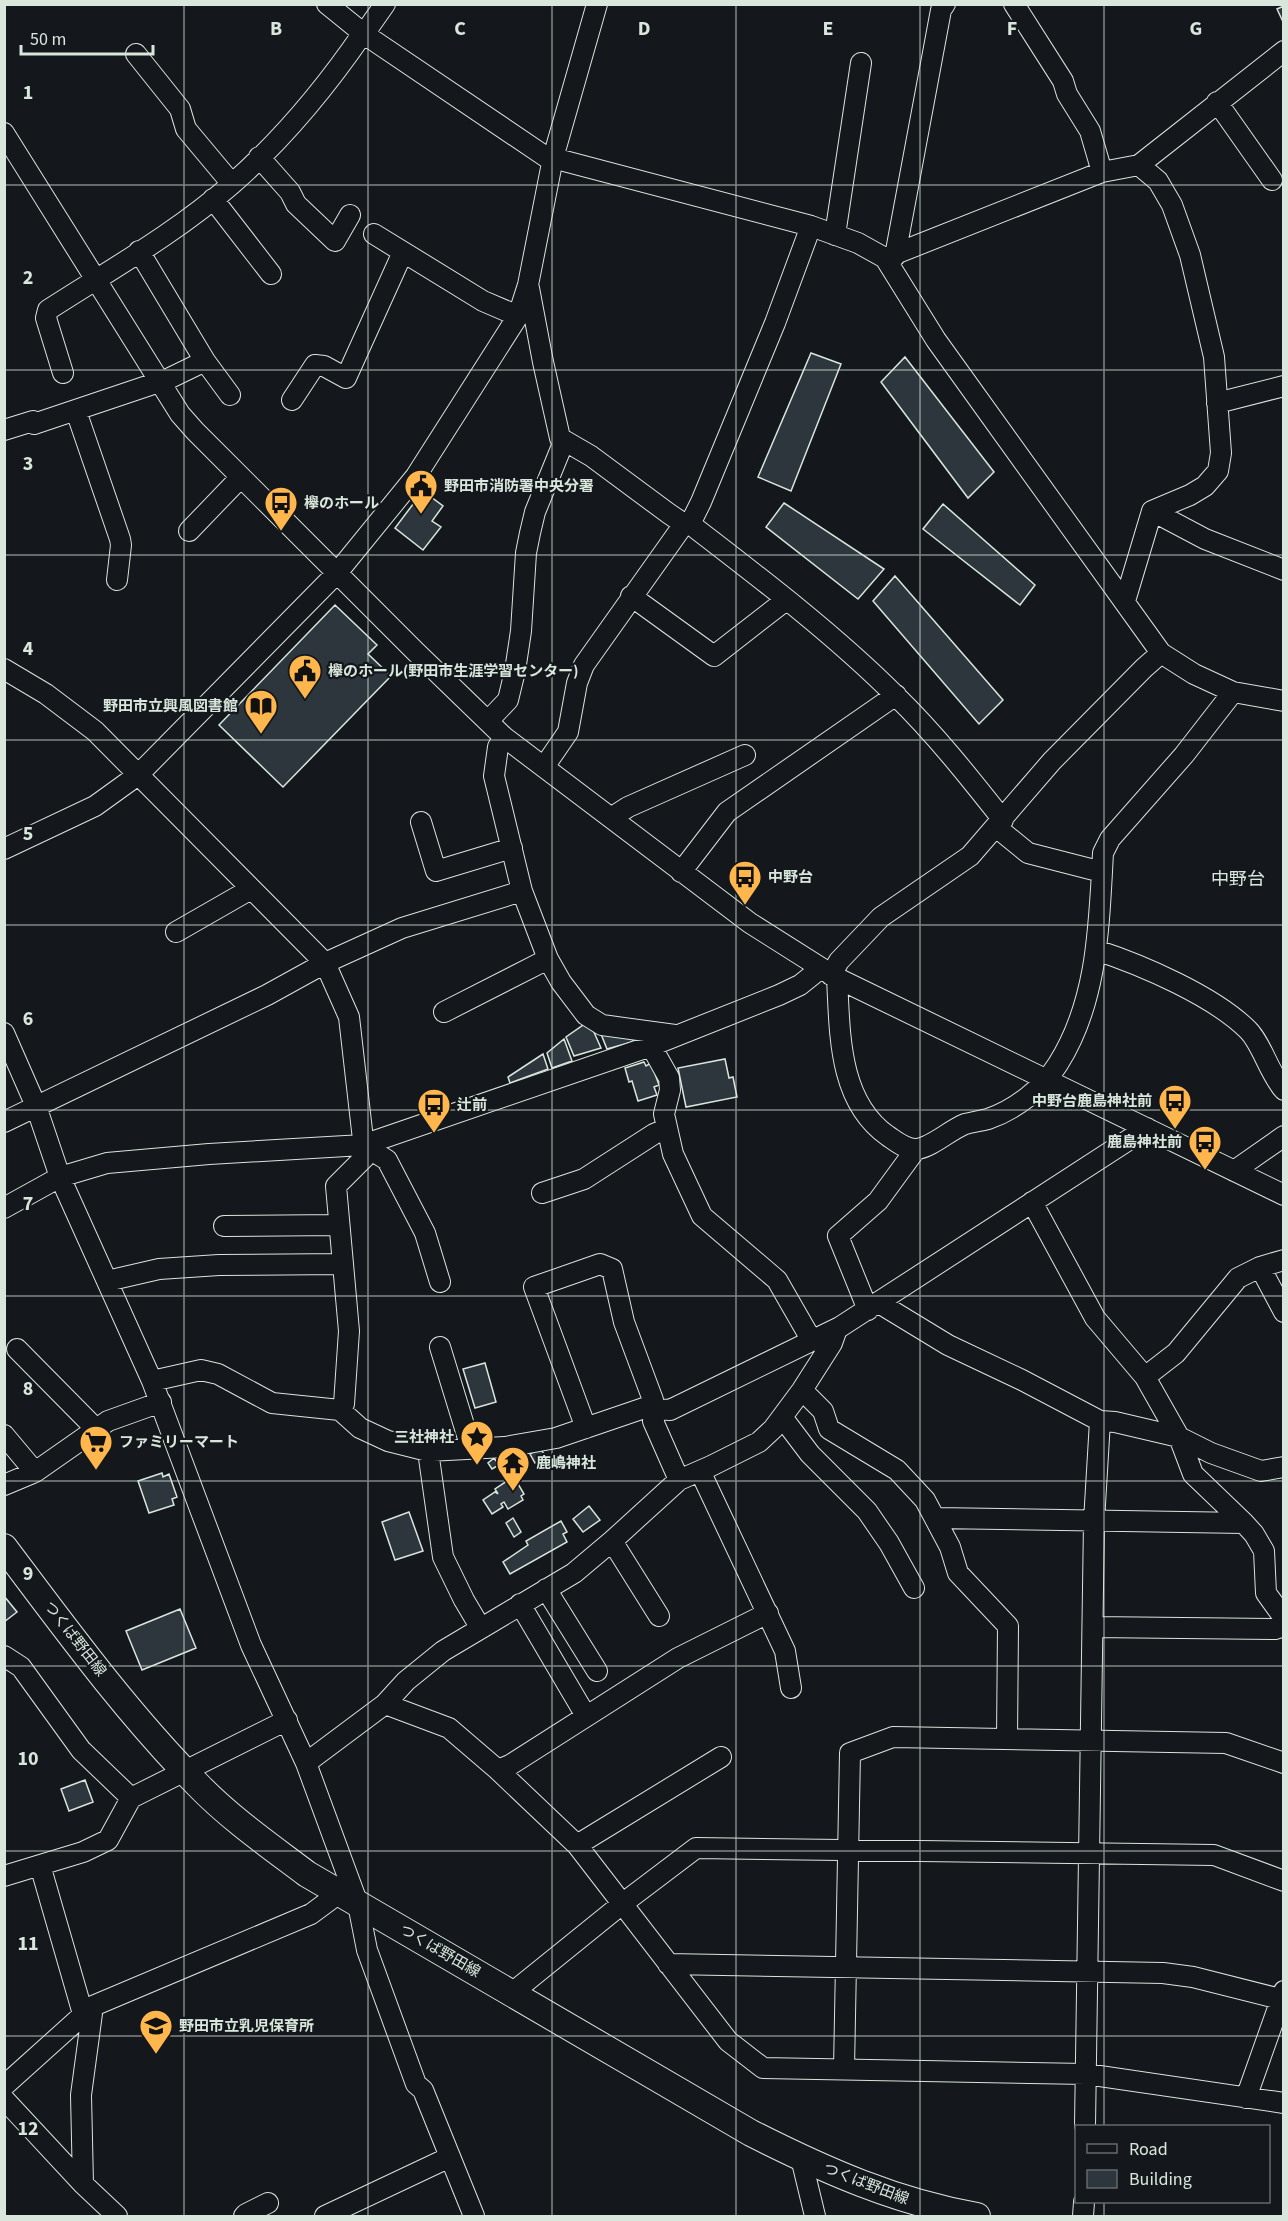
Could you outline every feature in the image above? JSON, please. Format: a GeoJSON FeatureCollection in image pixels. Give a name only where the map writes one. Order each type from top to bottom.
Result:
{"type":"FeatureCollection","features":[{"type":"Feature","properties":{"kind":"main road","name":"つくば野田線"},"geometry":{"type":"LineString","coordinates":[[4,1546],[101,1673],[184,1770],[247,1829],[308,1874],[697,2102],[801,2158],[880,2192],[923,2205],[977,2217]]}},
{"type":"Feature","properties":{"kind":"street"},"geometry":{"type":"LineString","coordinates":[[327,4],[363,33],[553,160],[811,226],[890,257],[936,340],[1161,653],[1194,674],[1233,692],[1284,701]]}},
{"type":"Feature","properties":{"kind":"street"},"geometry":{"type":"LineString","coordinates":[[63,373],[46,318],[48,310],[140,251],[232,184],[335,74],[384,4]]}},
{"type":"Feature","properties":{"kind":"street"},"geometry":{"type":"LineString","coordinates":[[4,849],[95,806],[138,775],[337,573],[416,476],[518,316],[528,285],[553,160],[597,4]]}},
{"type":"Feature","properties":{"kind":"street"},"geometry":{"type":"LineString","coordinates":[[890,257],[939,21],[945,4]]}},
{"type":"Feature","properties":{"kind":"street"},"geometry":{"type":"LineString","coordinates":[[1014,4],[1063,81],[1067,94],[1090,131],[1102,172]]}},
{"type":"Feature","properties":{"kind":"street"},"geometry":{"type":"LineString","coordinates":[[890,257],[1102,172],[1139,165],[1284,51]]}},
{"type":"Feature","properties":{"kind":"street"},"geometry":{"type":"LineString","coordinates":[[136,54],[180,109],[186,129],[232,184]]}},
{"type":"Feature","properties":{"kind":"street"},"geometry":{"type":"LineString","coordinates":[[836,235],[861,63]]}},
{"type":"Feature","properties":{"kind":"street"},"geometry":{"type":"LineString","coordinates":[[1217,102],[1272,180]]}},
{"type":"Feature","properties":{"kind":"street"},"geometry":{"type":"LineString","coordinates":[[4,133],[180,414],[504,737],[750,923],[830,974],[1284,1195]]}},
{"type":"Feature","properties":{"kind":"street"},"geometry":{"type":"LineString","coordinates":[[259,157],[290,192],[296,204],[335,241],[350,215]]}},
{"type":"Feature","properties":{"kind":"street"},"geometry":{"type":"LineString","coordinates":[[1139,165],[1158,181],[1172,205],[1190,255],[1214,357],[1221,453],[1218,471],[1205,486],[1152,511]]}},
{"type":"Feature","properties":{"kind":"street"},"geometry":{"type":"LineString","coordinates":[[213,199],[271,274]]}},
{"type":"Feature","properties":{"kind":"street"},"geometry":{"type":"LineString","coordinates":[[544,767],[568,732],[577,683],[584,665],[701,502],[767,343],[811,226]]}},
{"type":"Feature","properties":{"kind":"street"},"geometry":{"type":"LineString","coordinates":[[374,234],[483,301],[518,316]]}},
{"type":"Feature","properties":{"kind":"street"},"geometry":{"type":"LineString","coordinates":[[140,251],[205,361],[230,396]]}},
{"type":"Feature","properties":{"kind":"street"},"geometry":{"type":"LineString","coordinates":[[292,400],[315,365],[324,366],[346,378],[403,252]]}},
{"type":"Feature","properties":{"kind":"street"},"geometry":{"type":"LineString","coordinates":[[528,285],[560,438],[591,456],[687,524],[786,600],[896,695],[959,764],[1000,824],[1028,853],[1102,872]]}},
{"type":"Feature","properties":{"kind":"street"},"geometry":{"type":"LineString","coordinates":[[4,430],[33,421],[34,424],[76,411],[159,381],[205,361]]}},
{"type":"Feature","properties":{"kind":"street"},"geometry":{"type":"LineString","coordinates":[[1217,403],[1284,387]]}},
{"type":"Feature","properties":{"kind":"street"},"geometry":{"type":"LineString","coordinates":[[76,411],[120,539],[117,580]]}},
{"type":"Feature","properties":{"kind":"street"},"geometry":{"type":"LineString","coordinates":[[488,721],[508,700],[521,631],[526,553],[530,533],[535,513],[564,441]]}},
{"type":"Feature","properties":{"kind":"street"},"geometry":{"type":"LineString","coordinates":[[189,531],[241,477]]}},
{"type":"Feature","properties":{"kind":"street"},"geometry":{"type":"LineString","coordinates":[[1125,600],[1152,511]]}},
{"type":"Feature","properties":{"kind":"street"},"geometry":{"type":"LineString","coordinates":[[1152,511],[1205,539],[1284,570]]}},
{"type":"Feature","properties":{"kind":"street"},"geometry":{"type":"LineString","coordinates":[[632,596],[714,656],[786,600]]}},
{"type":"Feature","properties":{"kind":"street"},"geometry":{"type":"LineString","coordinates":[[4,1208],[60,1177],[107,1163],[208,1154],[363,1145],[651,1046],[830,974],[839,961],[881,917],[970,856],[1000,824],[1052,761],[1161,653]]}},
{"type":"Feature","properties":{"kind":"street"},"geometry":{"type":"LineString","coordinates":[[4,669],[46,694],[95,731],[325,963],[349,1017],[359,1087],[365,1156],[336,1186],[349,1331],[344,1404],[340,1410]]}},
{"type":"Feature","properties":{"kind":"street"},"geometry":{"type":"LineString","coordinates":[[830,974],[843,1054],[852,1090],[865,1115],[902,1146],[916,1149],[928,1145],[947,1132],[966,1124],[989,1119],[1027,1097],[1046,1081],[1059,1061],[1082,1014],[1096,950],[1102,853],[1110,839],[1184,755],[1233,692]]}},
{"type":"Feature","properties":{"kind":"street"},"geometry":{"type":"LineString","coordinates":[[681,872],[727,812],[896,695]]}},
{"type":"Feature","properties":{"kind":"street"},"geometry":{"type":"LineString","coordinates":[[504,737],[498,747],[494,776],[522,891],[548,959],[561,982],[586,1015],[602,1025],[678,1035]]}},
{"type":"Feature","properties":{"kind":"street"},"geometry":{"type":"LineString","coordinates":[[611,818],[628,807],[745,755]]}},
{"type":"Feature","properties":{"kind":"street"},"geometry":{"type":"LineString","coordinates":[[421,822],[436,871],[512,848]]}},
{"type":"Feature","properties":{"kind":"street"},"geometry":{"type":"LineString","coordinates":[[176,932],[251,889]]}},
{"type":"Feature","properties":{"kind":"street"},"geometry":{"type":"LineString","coordinates":[[4,1122],[267,995],[325,963],[402,928],[522,891]]}},
{"type":"Feature","properties":{"kind":"street"},"geometry":{"type":"LineString","coordinates":[[1096,950],[1120,958],[1204,997],[1249,1031],[1278,1084],[1284,1090]]}},
{"type":"Feature","properties":{"kind":"street"},"geometry":{"type":"LineString","coordinates":[[444,1012],[548,959]]}},
{"type":"Feature","properties":{"kind":"street"},"geometry":{"type":"LineString","coordinates":[[4,1033],[36,1106],[60,1177],[152,1381],[251,1645],[306,1763],[348,1899],[385,2003],[416,2084],[423,2090],[474,2217]]}},
{"type":"Feature","properties":{"kind":"street"},"geometry":{"type":"LineString","coordinates":[[651,1046],[669,1078],[670,1090],[664,1114],[673,1155],[702,1216],[777,1280],[812,1341]]}},
{"type":"Feature","properties":{"kind":"street"},"geometry":{"type":"LineString","coordinates":[[152,1381],[201,1370],[218,1374],[272,1403],[340,1410],[360,1428],[388,1442],[428,1451],[505,1447],[556,1438],[644,1408],[670,1410],[837,1329],[1147,1128]]}},
{"type":"Feature","properties":{"kind":"street"},"geometry":{"type":"LineString","coordinates":[[542,1193],[584,1179],[654,1134],[666,1129]]}},
{"type":"Feature","properties":{"kind":"street"},"geometry":{"type":"LineString","coordinates":[[1234,1171],[1284,1136]]}},
{"type":"Feature","properties":{"kind":"street"},"geometry":{"type":"LineString","coordinates":[[363,1145],[387,1160],[425,1233],[440,1282]]}},
{"type":"Feature","properties":{"kind":"street"},"geometry":{"type":"LineString","coordinates":[[916,1149],[878,1201],[838,1236],[873,1307],[1100,1421],[1115,1422],[1179,1437],[1211,1453],[1261,1471],[1284,1467]]}},
{"type":"Feature","properties":{"kind":"street"},"geometry":{"type":"LineString","coordinates":[[1032,1202],[1095,1318],[1145,1377],[1179,1437],[1193,1474],[1254,1534],[1264,1551],[1266,1593],[1284,1618]]}},
{"type":"Feature","properties":{"kind":"street"},"geometry":{"type":"LineString","coordinates":[[224,1226],[338,1225]]}},
{"type":"Feature","properties":{"kind":"street"},"geometry":{"type":"LineString","coordinates":[[1145,1377],[1176,1353],[1238,1278],[1260,1267],[1284,1260]]}},
{"type":"Feature","properties":{"kind":"street"},"geometry":{"type":"LineString","coordinates":[[107,1281],[159,1269],[219,1264],[343,1264]]}},
{"type":"Feature","properties":{"kind":"street"},"geometry":{"type":"LineString","coordinates":[[586,1428],[534,1287],[600,1264],[612,1269],[624,1322],[655,1408],[653,1421],[679,1480]]}},
{"type":"Feature","properties":{"kind":"street"},"geometry":{"type":"LineString","coordinates":[[1260,1267],[1284,1312]]}},
{"type":"Feature","properties":{"kind":"street"},"geometry":{"type":"LineString","coordinates":[[306,1763],[385,1704],[406,1681],[436,1657],[480,1627],[574,1573],[679,1480],[759,1442],[802,1390],[832,1343],[837,1329]]}},
{"type":"Feature","properties":{"kind":"street"},"geometry":{"type":"LineString","coordinates":[[440,1347],[471,1448]]}},
{"type":"Feature","properties":{"kind":"street"},"geometry":{"type":"LineString","coordinates":[[17,1349],[102,1425]]}},
{"type":"Feature","properties":{"kind":"street"},"geometry":{"type":"LineString","coordinates":[[802,1390],[823,1411],[829,1429],[897,1470],[925,1500],[950,1547],[958,1573],[1008,1626],[1007,1739]]}},
{"type":"Feature","properties":{"kind":"street"},"geometry":{"type":"LineString","coordinates":[[4,1485],[35,1472],[102,1425],[160,1402]]}},
{"type":"Feature","properties":{"kind":"street"},"geometry":{"type":"LineString","coordinates":[[782,1417],[810,1454],[867,1510],[889,1543],[914,1588]]}},
{"type":"Feature","properties":{"kind":"street"},"geometry":{"type":"LineString","coordinates":[[1085,2125],[1094,1521],[1100,1421]]}},
{"type":"Feature","properties":{"kind":"street"},"geometry":{"type":"LineString","coordinates":[[4,1435],[35,1472]]}},
{"type":"Feature","properties":{"kind":"street"},"geometry":{"type":"LineString","coordinates":[[428,1451],[443,1557],[480,1627]]}},
{"type":"Feature","properties":{"kind":"street"},"geometry":{"type":"LineString","coordinates":[[700,1471],[785,1651],[791,1688]]}},
{"type":"Feature","properties":{"kind":"street"},"geometry":{"type":"LineString","coordinates":[[936,1518],[1244,1523]]}},
{"type":"Feature","properties":{"kind":"street"},"geometry":{"type":"LineString","coordinates":[[612,1541],[659,1616]]}},
{"type":"Feature","properties":{"kind":"street"},"geometry":{"type":"LineString","coordinates":[[546,1589],[597,1671]]}},
{"type":"Feature","properties":{"kind":"street"},"geometry":{"type":"LineString","coordinates":[[520,1604],[586,1716]]}},
{"type":"Feature","properties":{"kind":"street"},"geometry":{"type":"LineString","coordinates":[[498,1770],[510,1765],[678,1658],[768,1613]]}},
{"type":"Feature","properties":{"kind":"street"},"geometry":{"type":"LineString","coordinates":[[1093,1627],[1275,1629],[1284,1626]]}},
{"type":"Feature","properties":{"kind":"street"},"geometry":{"type":"LineString","coordinates":[[4,1656],[21,1667],[81,1750],[131,1798]]}},
{"type":"Feature","properties":{"kind":"street"},"geometry":{"type":"LineString","coordinates":[[385,1704],[449,1728],[498,1770],[577,1845],[728,2041],[763,2068],[1086,2074],[1284,2103]]}},
{"type":"Feature","properties":{"kind":"street"},"geometry":{"type":"LineString","coordinates":[[4,1876],[83,1852],[108,1840],[131,1798],[287,1720]]}},
{"type":"Feature","properties":{"kind":"street"},"geometry":{"type":"LineString","coordinates":[[844,2069],[850,1753],[893,1737],[1227,1743],[1284,1763]]}},
{"type":"Feature","properties":{"kind":"street"},"geometry":{"type":"LineString","coordinates":[[577,1845],[721,1756]]}},
{"type":"Feature","properties":{"kind":"street"},"geometry":{"type":"LineString","coordinates":[[512,1992],[696,1848],[1214,1855],[1284,1881]]}},
{"type":"Feature","properties":{"kind":"street"},"geometry":{"type":"LineString","coordinates":[[40,1866],[88,2010],[81,2095],[83,2184]]}},
{"type":"Feature","properties":{"kind":"street"},"geometry":{"type":"LineString","coordinates":[[4,2086],[88,2010],[348,1899]]}},
{"type":"Feature","properties":{"kind":"street"},"geometry":{"type":"LineString","coordinates":[[668,1964],[1163,1973],[1193,1977],[1283,1997],[1246,2098]]}},
{"type":"Feature","properties":{"kind":"street"},"geometry":{"type":"LineString","coordinates":[[4,2099],[117,2217]]}},
{"type":"Feature","properties":{"kind":"street"},"geometry":{"type":"LineString","coordinates":[[325,2217],[450,2157]]}},
{"type":"Feature","properties":{"kind":"street"},"geometry":{"type":"LineString","coordinates":[[801,2158],[815,2217]]}},
{"type":"Feature","properties":{"kind":"street"},"geometry":{"type":"LineString","coordinates":[[244,2217],[268,2204]]}},
{"type":"Feature","properties":{"kind":"building"},"geometry":{"type":"Polygon","coordinates":[[[1284,6],[1284,24],[1277,9],[1284,6]]]}},
{"type":"Feature","properties":{"kind":"building"},"geometry":{"type":"Polygon","coordinates":[[[811,353],[841,364],[791,491],[758,477],[811,353]]]}},
{"type":"Feature","properties":{"kind":"building"},"geometry":{"type":"Polygon","coordinates":[[[905,357],[994,472],[968,498],[881,382],[905,357]]]}},
{"type":"Feature","properties":{"kind":"building"},"geometry":{"type":"Polygon","coordinates":[[[423,491],[443,506],[432,521],[441,527],[423,550],[395,528],[423,491]]]}},
{"type":"Feature","properties":{"kind":"building"},"geometry":{"type":"Polygon","coordinates":[[[784,503],[884,569],[858,599],[766,527],[784,503]]]}},
{"type":"Feature","properties":{"kind":"building"},"geometry":{"type":"Polygon","coordinates":[[[943,504],[1035,585],[1020,605],[923,529],[943,504]]]}},
{"type":"Feature","properties":{"kind":"building"},"geometry":{"type":"Polygon","coordinates":[[[895,576],[1003,700],[979,724],[873,601],[895,576]]]}},
{"type":"Feature","properties":{"kind":"building","name":"欅のホール(野田市生涯学習センター)"},"geometry":{"type":"Polygon","coordinates":[[[335,605],[377,645],[368,654],[391,676],[283,787],[219,725],[335,605]]]}},
{"type":"Feature","properties":{"kind":"building"},"geometry":{"type":"Polygon","coordinates":[[[589,1021],[601,1048],[574,1056],[566,1037],[589,1021]]]}},
{"type":"Feature","properties":{"kind":"building"},"geometry":{"type":"Polygon","coordinates":[[[599,1029],[639,1038],[607,1049],[599,1029]]]}},
{"type":"Feature","properties":{"kind":"building"},"geometry":{"type":"Polygon","coordinates":[[[564,1039],[572,1061],[552,1068],[547,1053],[564,1039]]]}},
{"type":"Feature","properties":{"kind":"building"},"geometry":{"type":"Polygon","coordinates":[[[543,1054],[548,1069],[510,1083],[508,1077],[543,1054]]]}},
{"type":"Feature","properties":{"kind":"building"},"geometry":{"type":"Polygon","coordinates":[[[725,1059],[729,1078],[733,1077],[737,1097],[686,1107],[678,1068],[725,1059]]]}},
{"type":"Feature","properties":{"kind":"building"},"geometry":{"type":"Polygon","coordinates":[[[644,1062],[646,1066],[651,1063],[659,1085],[654,1087],[657,1095],[638,1101],[625,1068],[644,1062]]]}},
{"type":"Feature","properties":{"kind":"building"},"geometry":{"type":"Polygon","coordinates":[[[485,1363],[496,1402],[475,1408],[463,1369],[485,1363]]]}},
{"type":"Feature","properties":{"kind":"building"},"geometry":{"type":"Polygon","coordinates":[[[540,1448],[546,1457],[535,1463],[530,1454],[540,1448]]]}},
{"type":"Feature","properties":{"kind":"building"},"geometry":{"type":"Polygon","coordinates":[[[494,1458],[499,1465],[492,1469],[488,1463],[494,1458]]]}},
{"type":"Feature","properties":{"kind":"building"},"geometry":{"type":"Polygon","coordinates":[[[162,1473],[163,1477],[169,1474],[177,1497],[172,1499],[174,1505],[149,1513],[138,1481],[162,1473]]]}},
{"type":"Feature","properties":{"kind":"building"},"geometry":{"type":"Polygon","coordinates":[[[510,1479],[514,1484],[517,1482],[524,1494],[521,1496],[523,1500],[508,1509],[504,1502],[501,1504],[503,1507],[492,1514],[483,1500],[495,1492],[498,1494],[495,1489],[510,1479]]]}},
{"type":"Feature","properties":{"kind":"building"},"geometry":{"type":"Polygon","coordinates":[[[589,1506],[600,1520],[583,1532],[573,1519],[589,1506]]]}},
{"type":"Feature","properties":{"kind":"building"},"geometry":{"type":"Polygon","coordinates":[[[409,1512],[423,1551],[395,1560],[382,1522],[409,1512]]]}},
{"type":"Feature","properties":{"kind":"building"},"geometry":{"type":"Polygon","coordinates":[[[513,1518],[521,1532],[514,1537],[506,1523],[513,1518]]]}},
{"type":"Feature","properties":{"kind":"building"},"geometry":{"type":"Polygon","coordinates":[[[561,1521],[567,1532],[563,1534],[567,1542],[510,1574],[503,1562],[528,1545],[526,1541],[561,1521]]]}},
{"type":"Feature","properties":{"kind":"building"},"geometry":{"type":"Polygon","coordinates":[[[4,1596],[17,1612],[4,1622],[4,1596]]]}},
{"type":"Feature","properties":{"kind":"building"},"geometry":{"type":"Polygon","coordinates":[[[180,1609],[196,1648],[142,1670],[126,1631],[180,1609]]]}},
{"type":"Feature","properties":{"kind":"building"},"geometry":{"type":"Polygon","coordinates":[[[85,1780],[93,1802],[69,1811],[61,1789],[85,1780]]]}},
{"type":"Feature","properties":{"kind":"place","name":"野田市消防署中央分署"},"geometry":{"type":"Point","coordinates":[421,515]}},
{"type":"Feature","properties":{"kind":"place","name":"欅のホール"},"geometry":{"type":"Point","coordinates":[281,532]}},
{"type":"Feature","properties":{"kind":"place","name":"欅のホール(野田市生涯学習センター)"},"geometry":{"type":"Point","coordinates":[305,700]}},
{"type":"Feature","properties":{"kind":"place","name":"野田市立興風図書館"},"geometry":{"type":"Point","coordinates":[261,735]}},
{"type":"Feature","properties":{"kind":"place","name":"中野台"},"geometry":{"type":"Point","coordinates":[745,906]}},
{"type":"Feature","properties":{"kind":"place","name":"中野台鹿島神社前"},"geometry":{"type":"Point","coordinates":[1175,1130]}},
{"type":"Feature","properties":{"kind":"place","name":"辻前"},"geometry":{"type":"Point","coordinates":[434,1134]}},
{"type":"Feature","properties":{"kind":"place","name":"鹿島神社前"},"geometry":{"type":"Point","coordinates":[1205,1171]}},
{"type":"Feature","properties":{"kind":"place","name":"三社神社"},"geometry":{"type":"Point","coordinates":[477,1466]}},
{"type":"Feature","properties":{"kind":"place","name":"ファミリーマート"},"geometry":{"type":"Point","coordinates":[96,1471]}},
{"type":"Feature","properties":{"kind":"place","name":"鹿嶋神社"},"geometry":{"type":"Point","coordinates":[513,1492]}},
{"type":"Feature","properties":{"kind":"place","name":"野田市立乳児保育所"},"geometry":{"type":"Point","coordinates":[156,2055]}},
{"type":"Feature","properties":{"kind":"district","name":"中野台"},"geometry":{"type":"Point","coordinates":[1238,879]}}]}
